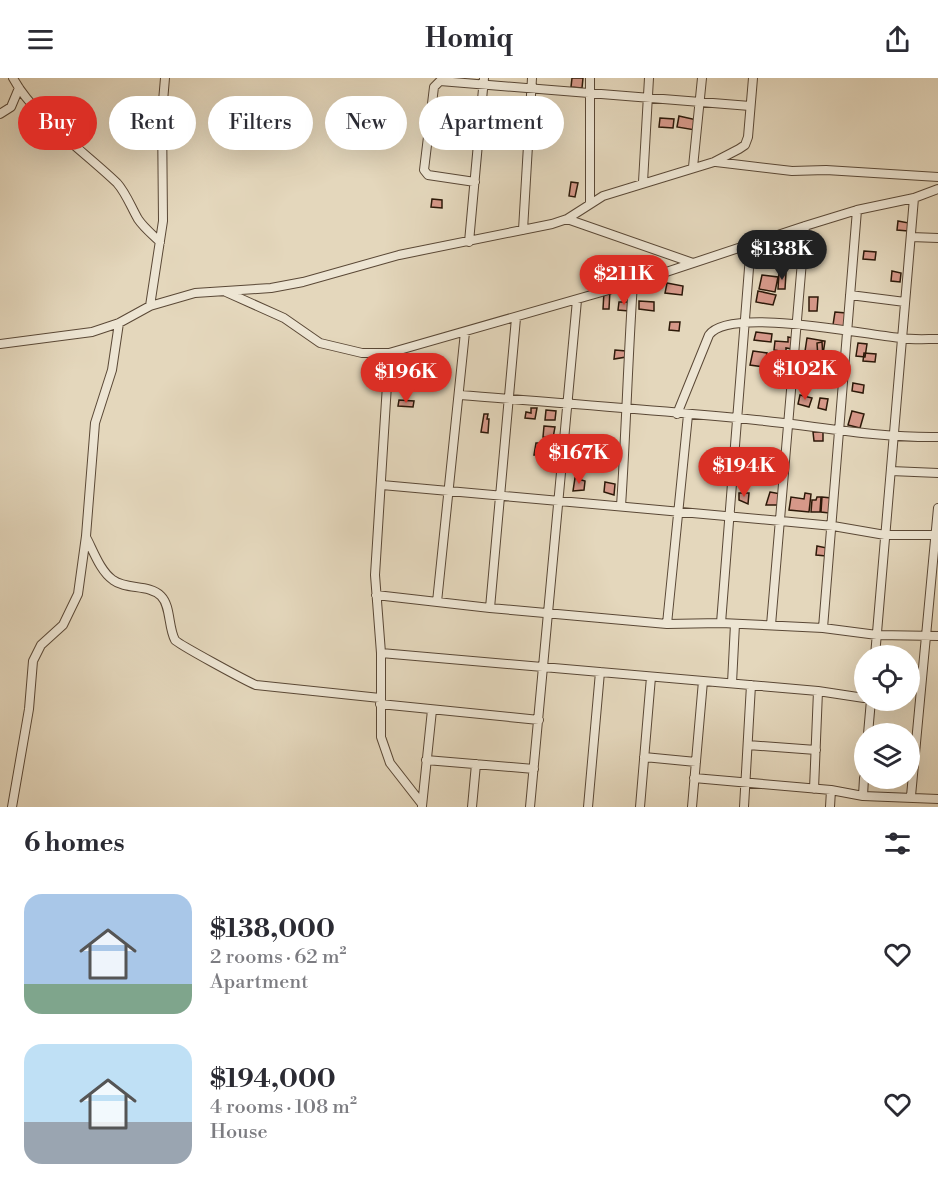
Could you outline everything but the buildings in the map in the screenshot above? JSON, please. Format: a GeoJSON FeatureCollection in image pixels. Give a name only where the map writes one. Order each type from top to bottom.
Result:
{"type":"FeatureCollection","features":[{"type":"Feature","properties":{"kind":"street"},"geometry":{"type":"LineString","coordinates":[[13,78],[19,88],[80,152],[119,185],[139,220],[160,242]]}},
{"type":"Feature","properties":{"kind":"street"},"geometry":{"type":"LineString","coordinates":[[150,306],[160,242],[164,196],[162,113],[165,78]]}},
{"type":"Feature","properties":{"kind":"street"},"geometry":{"type":"LineString","coordinates":[[523,230],[532,78]]}},
{"type":"Feature","properties":{"kind":"street"},"geometry":{"type":"LineString","coordinates":[[590,78],[588,92],[590,202]]}},
{"type":"Feature","properties":{"kind":"street"},"geometry":{"type":"LineString","coordinates":[[643,182],[650,78]]}},
{"type":"Feature","properties":{"kind":"street"},"geometry":{"type":"LineString","coordinates":[[693,167],[702,78]]}},
{"type":"Feature","properties":{"kind":"street"},"geometry":{"type":"LineString","coordinates":[[0,344],[83,333],[119,323],[150,306],[195,293],[271,288],[303,282],[399,255],[469,242],[567,219],[590,202],[643,182],[714,162],[745,145],[748,137],[753,78]]}},
{"type":"Feature","properties":{"kind":"street"},"geometry":{"type":"LineString","coordinates":[[469,242],[484,81]]}},
{"type":"Feature","properties":{"kind":"street"},"geometry":{"type":"LineString","coordinates":[[475,182],[428,176],[424,170],[436,82],[484,81],[531,88],[750,106]]}},
{"type":"Feature","properties":{"kind":"street"},"geometry":{"type":"LineString","coordinates":[[0,114],[11,107],[19,88]]}},
{"type":"Feature","properties":{"kind":"street"},"geometry":{"type":"LineString","coordinates":[[714,162],[792,171],[826,170],[938,177]]}},
{"type":"Feature","properties":{"kind":"street"},"geometry":{"type":"LineString","coordinates":[[225,291],[284,318],[320,343],[362,353],[389,353],[633,284],[805,226],[857,210],[914,198],[938,189]]}},
{"type":"Feature","properties":{"kind":"street"},"geometry":{"type":"LineString","coordinates":[[876,645],[914,198]]}},
{"type":"Feature","properties":{"kind":"street"},"geometry":{"type":"LineString","coordinates":[[823,628],[857,210]]}},
{"type":"Feature","properties":{"kind":"street"},"geometry":{"type":"LineString","coordinates":[[567,219],[693,263]]}},
{"type":"Feature","properties":{"kind":"street"},"geometry":{"type":"LineString","coordinates":[[771,625],[805,226]]}},
{"type":"Feature","properties":{"kind":"street"},"geometry":{"type":"LineString","coordinates":[[910,237],[938,238]]}},
{"type":"Feature","properties":{"kind":"street"},"geometry":{"type":"LineString","coordinates":[[721,623],[747,321],[751,243]]}},
{"type":"Feature","properties":{"kind":"street"},"geometry":{"type":"LineString","coordinates":[[621,506],[633,284]]}},
{"type":"Feature","properties":{"kind":"street"},"geometry":{"type":"LineString","coordinates":[[850,295],[905,302]]}},
{"type":"Feature","properties":{"kind":"street"},"geometry":{"type":"LineString","coordinates":[[530,807],[577,300]]}},
{"type":"Feature","properties":{"kind":"street"},"geometry":{"type":"LineString","coordinates":[[490,608],[516,318]]}},
{"type":"Feature","properties":{"kind":"street"},"geometry":{"type":"LineString","coordinates":[[677,414],[712,330],[719,326],[747,321],[847,329],[902,338],[938,339]]}},
{"type":"Feature","properties":{"kind":"street"},"geometry":{"type":"LineString","coordinates":[[12,807],[29,709],[33,661],[41,645],[63,624],[71,610],[82,574],[95,423],[112,370],[119,323]]}},
{"type":"Feature","properties":{"kind":"street"},"geometry":{"type":"LineString","coordinates":[[437,602],[465,332]]}},
{"type":"Feature","properties":{"kind":"street"},"geometry":{"type":"LineString","coordinates":[[389,353],[382,485],[376,543],[376,595],[381,653],[380,701],[384,751],[398,775],[422,805]]}},
{"type":"Feature","properties":{"kind":"street"},"geometry":{"type":"LineString","coordinates":[[460,395],[739,418],[840,429],[893,438],[938,437]]}},
{"type":"Feature","properties":{"kind":"street"},"geometry":{"type":"LineString","coordinates":[[667,624],[688,415]]}},
{"type":"Feature","properties":{"kind":"street"},"geometry":{"type":"LineString","coordinates":[[891,471],[938,473]]}},
{"type":"Feature","properties":{"kind":"street"},"geometry":{"type":"LineString","coordinates":[[382,485],[833,526],[885,536],[937,535]]}},
{"type":"Feature","properties":{"kind":"street"},"geometry":{"type":"LineString","coordinates":[[911,796],[928,635],[938,508]]}},
{"type":"Feature","properties":{"kind":"street"},"geometry":{"type":"LineString","coordinates":[[86,536],[107,574],[114,582],[160,595],[177,644],[208,658],[241,679],[256,685],[432,710],[539,720]]}},
{"type":"Feature","properties":{"kind":"street"},"geometry":{"type":"LineString","coordinates":[[376,595],[548,614],[667,624],[771,625],[877,634],[938,636]]}},
{"type":"Feature","properties":{"kind":"street"},"geometry":{"type":"LineString","coordinates":[[732,683],[735,624]]}},
{"type":"Feature","properties":{"kind":"street"},"geometry":{"type":"LineString","coordinates":[[381,653],[732,683],[854,696]]}},
{"type":"Feature","properties":{"kind":"street"},"geometry":{"type":"LineString","coordinates":[[588,807],[600,672]]}},
{"type":"Feature","properties":{"kind":"street"},"geometry":{"type":"LineString","coordinates":[[640,807],[651,677]]}},
{"type":"Feature","properties":{"kind":"street"},"geometry":{"type":"LineString","coordinates":[[692,807],[703,681]]}},
{"type":"Feature","properties":{"kind":"street"},"geometry":{"type":"LineString","coordinates":[[744,807],[751,685]]}},
{"type":"Feature","properties":{"kind":"street"},"geometry":{"type":"LineString","coordinates":[[814,789],[818,691]]}},
{"type":"Feature","properties":{"kind":"street"},"geometry":{"type":"LineString","coordinates":[[422,805],[432,710]]}},
{"type":"Feature","properties":{"kind":"street"},"geometry":{"type":"LineString","coordinates":[[748,745],[816,750]]}},
{"type":"Feature","properties":{"kind":"street"},"geometry":{"type":"LineString","coordinates":[[644,757],[696,762]]}},
{"type":"Feature","properties":{"kind":"street"},"geometry":{"type":"LineString","coordinates":[[426,760],[534,769]]}},
{"type":"Feature","properties":{"kind":"street"},"geometry":{"type":"LineString","coordinates":[[472,807],[476,764]]}},
{"type":"Feature","properties":{"kind":"street"},"geometry":{"type":"LineString","coordinates":[[694,778],[831,790],[863,796],[911,796],[938,799]]}},
{"type":"Feature","properties":{"kind":"street"},"geometry":{"type":"LineString","coordinates":[[863,789],[863,796]]}},
{"type":"Feature","properties":{"kind":"street"},"geometry":{"type":"LineString","coordinates":[[830,807],[831,790]]}}]}
